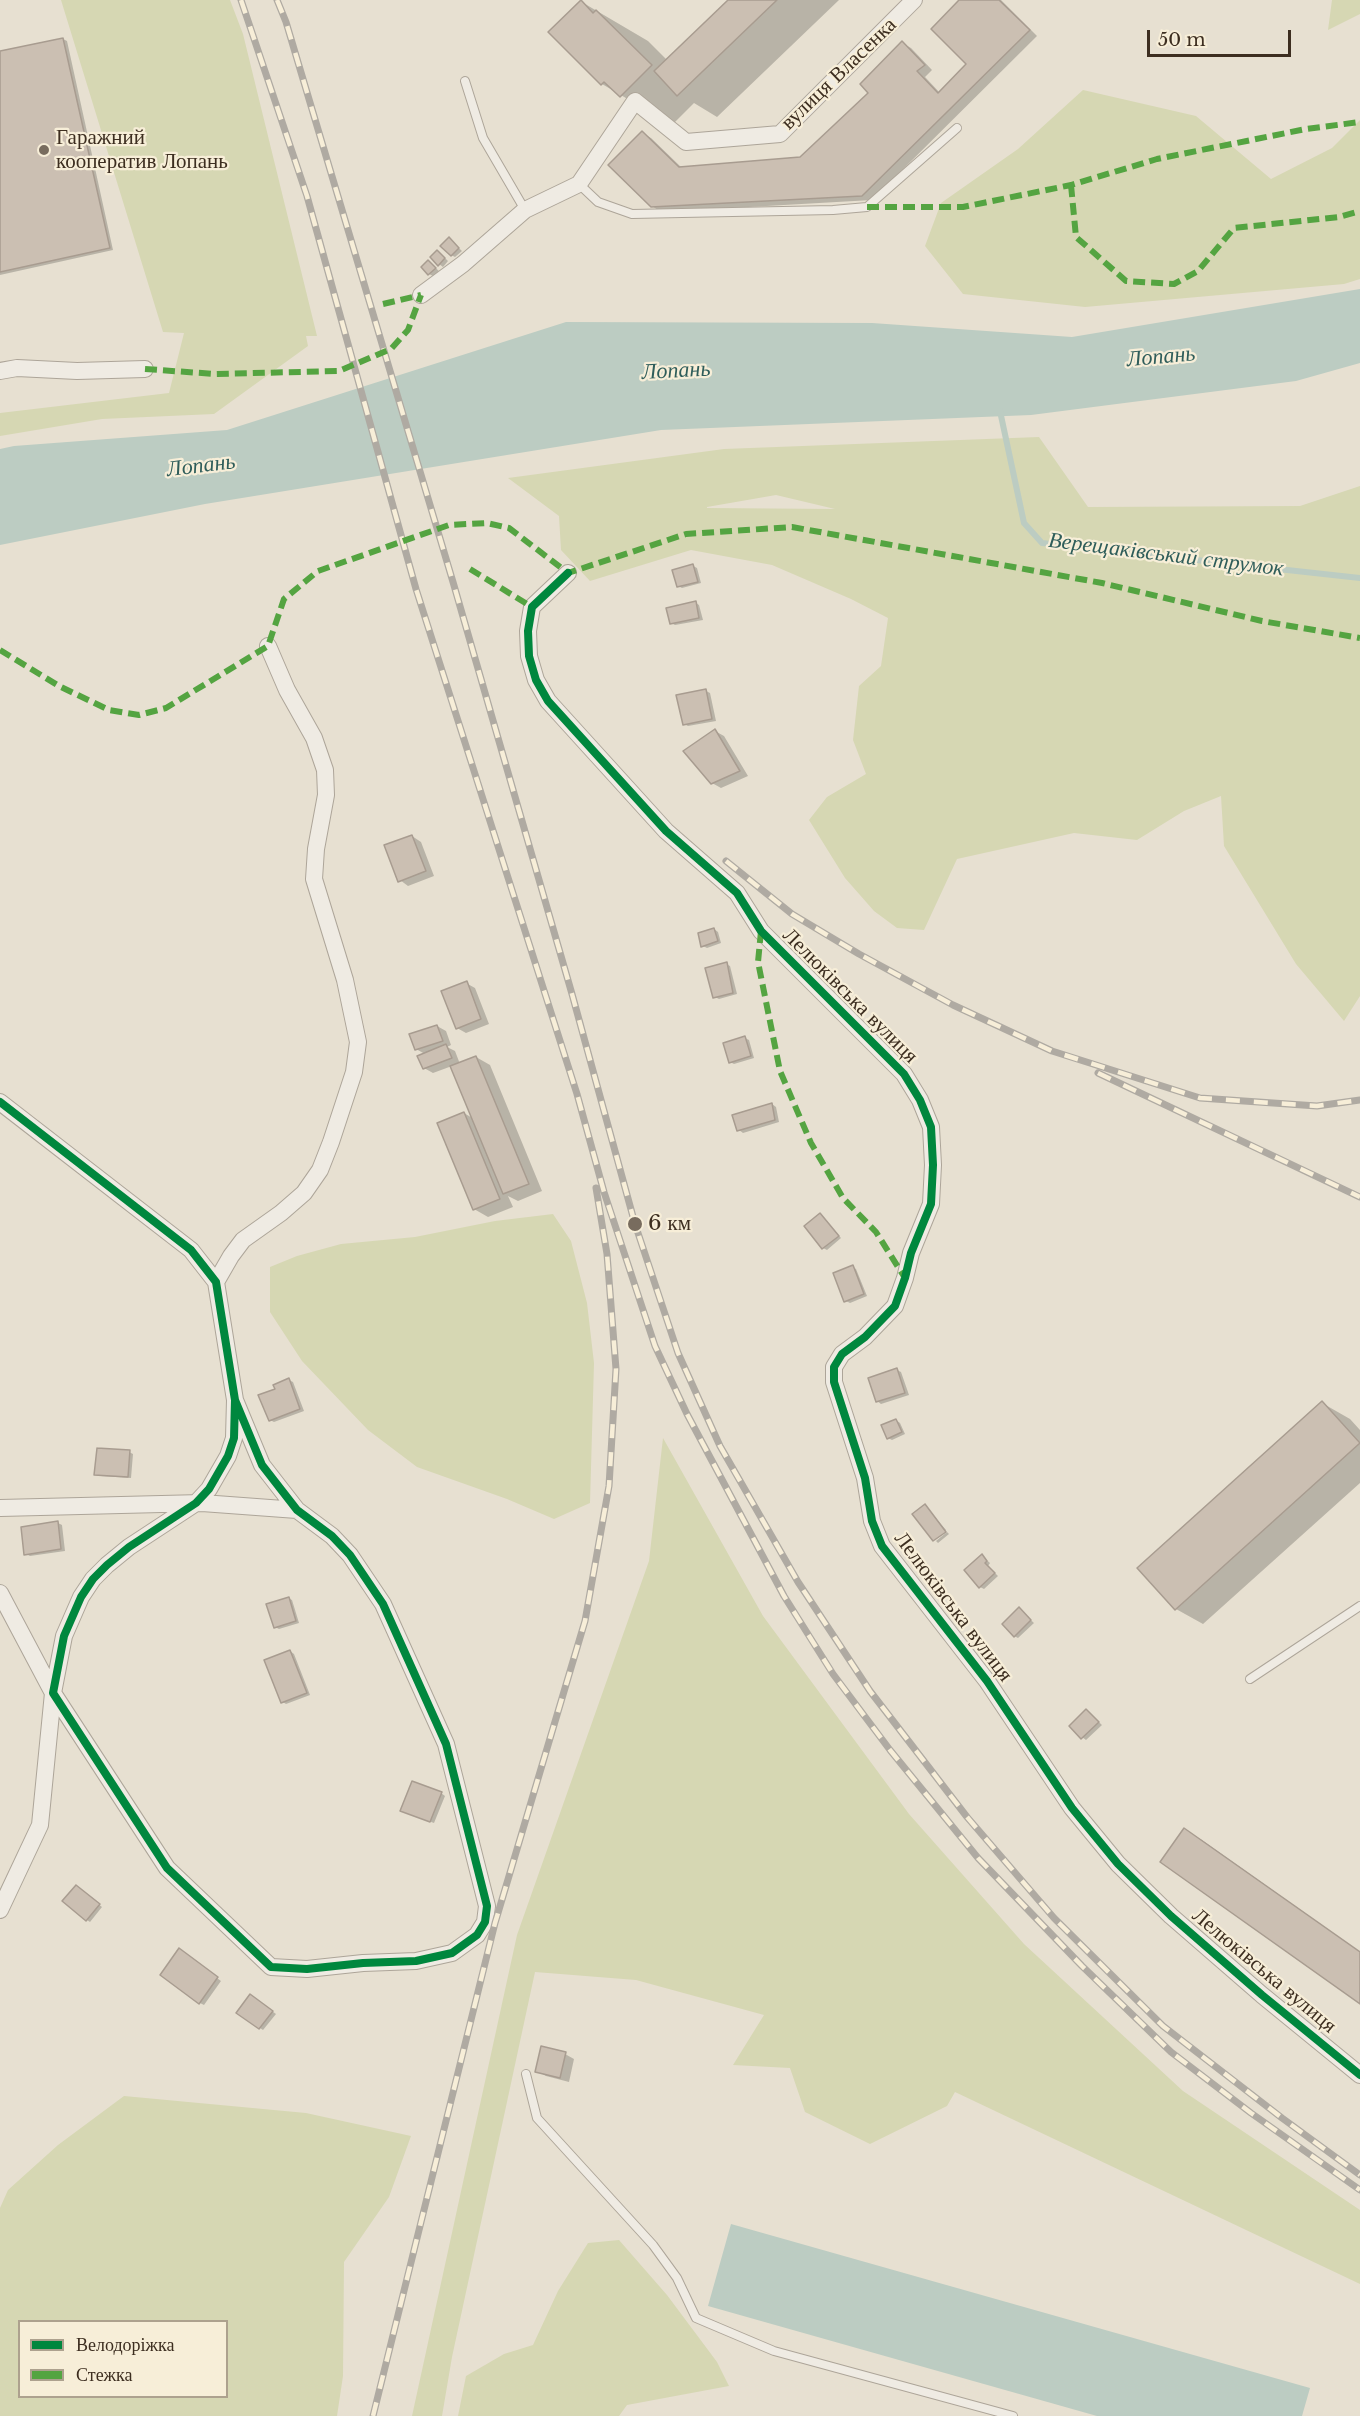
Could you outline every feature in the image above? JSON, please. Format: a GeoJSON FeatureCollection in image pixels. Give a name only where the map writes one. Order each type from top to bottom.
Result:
{"type":"FeatureCollection","features":[{"type":"Feature","properties":{"kind":"street","name":"вулиця Власенка"},"geometry":{"type":"LineString","coordinates":[[579,184],[635,101],[686,142],[780,134],[914,0]]}},
{"type":"Feature","properties":{"kind":"street"},"geometry":{"type":"LineString","coordinates":[[421,295],[463,264],[525,210],[579,184]]}},
{"type":"Feature","properties":{"kind":"street"},"geometry":{"type":"LineString","coordinates":[[0,371],[17,368],[76,371],[145,369]]}},
{"type":"Feature","properties":{"kind":"street","name":"Лелюківська вулиця"},"geometry":{"type":"LineString","coordinates":[[568,573],[532,607],[528,631],[529,656],[536,680],[548,701],[666,831],[737,893],[761,931],[841,1008],[904,1074],[920,1100],[930,1127],[933,1165],[931,1204],[911,1253],[895,1306],[865,1337],[842,1354],[834,1367],[834,1382],[865,1478],[872,1521],[882,1546],[987,1681],[1072,1808],[1118,1864],[1171,1916],[1262,1995],[1360,2075]]}},
{"type":"Feature","properties":{"kind":"street"},"geometry":{"type":"LineString","coordinates":[[216,1282],[243,1240],[281,1213],[304,1193],[320,1170],[354,1072],[358,1042],[345,980],[314,879],[316,849],[326,795],[325,770],[314,738],[287,690],[268,646]]}},
{"type":"Feature","properties":{"kind":"street"},"geometry":{"type":"LineString","coordinates":[[0,1102],[191,1250],[216,1282],[235,1400],[234,1438],[220,1473],[196,1503],[129,1547],[93,1579],[81,1597],[64,1635],[52,1693],[40,1825],[0,1910]]}},
{"type":"Feature","properties":{"kind":"street"},"geometry":{"type":"LineString","coordinates":[[0,1593],[52,1693],[167,1868],[271,1967],[307,1969],[363,1963],[416,1961],[452,1953],[477,1935],[485,1922],[487,1906],[446,1744],[384,1604],[350,1555],[332,1536],[297,1510],[262,1465],[235,1400]]}},
{"type":"Feature","properties":{"kind":"street"},"geometry":{"type":"LineString","coordinates":[[0,1508],[196,1503],[297,1510]]}},
{"type":"Feature","properties":{"kind":"lane"},"geometry":{"type":"LineString","coordinates":[[465,81],[483,138],[525,210]]}},
{"type":"Feature","properties":{"kind":"lane"},"geometry":{"type":"LineString","coordinates":[[579,184],[598,202],[632,214],[833,210],[867,207],[957,128]]}},
{"type":"Feature","properties":{"kind":"lane"},"geometry":{"type":"LineString","coordinates":[[1250,1679],[1360,1606]]}},
{"type":"Feature","properties":{"kind":"lane"},"geometry":{"type":"LineString","coordinates":[[526,2074],[537,2118],[653,2245],[677,2278],[696,2318],[774,2351],[1013,2416]]}},
{"type":"Feature","properties":{"kind":"green space"},"geometry":{"type":"Polygon","coordinates":[[[61,0],[230,0],[243,34],[317,336],[306,336],[308,346],[214,414],[102,419],[0,436],[0,413],[169,393],[184,333],[163,332],[61,0]]]}},
{"type":"Feature","properties":{"kind":"green space"},"geometry":{"type":"Polygon","coordinates":[[[1332,0],[1360,0],[1360,14],[1328,30],[1332,0]]]}},
{"type":"Feature","properties":{"kind":"green space"},"geometry":{"type":"Polygon","coordinates":[[[1083,90],[1196,116],[1271,179],[1332,148],[1360,120],[1360,279],[1344,284],[1085,307],[963,294],[925,246],[941,203],[1018,149],[1083,90]]]}},
{"type":"Feature","properties":{"kind":"green space"},"geometry":{"type":"Polygon","coordinates":[[[1039,437],[1088,507],[1300,506],[1360,486],[1360,996],[1344,1021],[1296,964],[1224,846],[1221,796],[1184,811],[1137,840],[1074,833],[957,859],[924,930],[897,928],[874,911],[845,878],[809,820],[827,797],[866,774],[853,740],[859,686],[881,666],[888,618],[851,599],[772,565],[691,550],[590,581],[561,550],[559,516],[508,478],[724,449],[1039,437]],[[776,495],[707,507],[707,508],[835,509],[776,495]]]}},
{"type":"Feature","properties":{"kind":"green space"},"geometry":{"type":"Polygon","coordinates":[[[553,1214],[571,1241],[587,1303],[594,1363],[590,1503],[554,1519],[507,1499],[417,1467],[368,1430],[302,1361],[270,1312],[270,1267],[297,1256],[341,1244],[415,1237],[495,1221],[553,1214]]]}},
{"type":"Feature","properties":{"kind":"green space"},"geometry":{"type":"Polygon","coordinates":[[[663,1438],[763,1616],[909,1814],[1024,1944],[1183,2091],[1360,2210],[1360,2284],[955,2092],[947,2106],[870,2144],[805,2112],[790,2068],[733,2065],[764,2015],[636,1980],[535,1972],[452,2357],[442,2416],[412,2416],[517,1935],[649,1561],[663,1438]]]}},
{"type":"Feature","properties":{"kind":"green space"},"geometry":{"type":"Polygon","coordinates":[[[124,2096],[306,2113],[411,2136],[389,2197],[344,2262],[343,2376],[337,2416],[0,2416],[0,2208],[8,2190],[58,2145],[124,2096]]]}},
{"type":"Feature","properties":{"kind":"green space"},"geometry":{"type":"Polygon","coordinates":[[[619,2240],[667,2295],[717,2362],[729,2386],[627,2405],[619,2416],[458,2416],[466,2376],[504,2354],[533,2345],[558,2291],[588,2243],[619,2240]]]}},
{"type":"Feature","properties":{"kind":"water","name":"Лопань"},"geometry":{"type":"Polygon","coordinates":[[[1360,289],[1360,363],[1296,381],[1031,415],[661,430],[205,504],[0,545],[0,449],[14,446],[227,430],[566,322],[872,323],[1072,337],[1360,289]]]}},
{"type":"Feature","properties":{"kind":"water"},"geometry":{"type":"Polygon","coordinates":[[[731,2224],[1310,2388],[1302,2416],[1097,2416],[708,2306],[731,2224]]]}},
{"type":"Feature","properties":{"kind":"building"},"geometry":{"type":"Polygon","coordinates":[[[581,0],[593,13],[596,10],[652,65],[620,97],[604,82],[601,85],[548,32],[581,0]]]}},
{"type":"Feature","properties":{"kind":"building"},"geometry":{"type":"Polygon","coordinates":[[[728,0],[777,0],[677,96],[654,71],[728,0]]]}},
{"type":"Feature","properties":{"kind":"building"},"geometry":{"type":"Polygon","coordinates":[[[959,0],[999,0],[1030,30],[862,196],[651,207],[608,165],[642,131],[679,167],[800,157],[868,93],[860,84],[902,41],[925,65],[917,71],[938,93],[966,64],[931,29],[959,0]]]}},
{"type":"Feature","properties":{"kind":"building","name":"Гаражний кооператив Лопань"},"geometry":{"type":"Polygon","coordinates":[[[63,38],[110,248],[0,272],[0,51],[63,38]]]}},
{"type":"Feature","properties":{"kind":"building"},"geometry":{"type":"Polygon","coordinates":[[[449,237],[459,248],[451,256],[440,246],[449,237]]]}},
{"type":"Feature","properties":{"kind":"building"},"geometry":{"type":"Polygon","coordinates":[[[437,250],[445,258],[438,266],[430,257],[437,250]]]}},
{"type":"Feature","properties":{"kind":"building"},"geometry":{"type":"Polygon","coordinates":[[[428,260],[436,268],[428,275],[421,267],[428,260]]]}},
{"type":"Feature","properties":{"kind":"building"},"geometry":{"type":"Polygon","coordinates":[[[693,564],[698,582],[677,587],[672,570],[693,564]]]}},
{"type":"Feature","properties":{"kind":"building"},"geometry":{"type":"Polygon","coordinates":[[[696,601],[699,618],[670,624],[666,608],[696,601]]]}},
{"type":"Feature","properties":{"kind":"building"},"geometry":{"type":"Polygon","coordinates":[[[706,689],[712,719],[683,725],[676,695],[706,689]]]}},
{"type":"Feature","properties":{"kind":"building"},"geometry":{"type":"Polygon","coordinates":[[[715,729],[740,771],[711,784],[683,751],[715,729]]]}},
{"type":"Feature","properties":{"kind":"building"},"geometry":{"type":"Polygon","coordinates":[[[412,835],[426,871],[398,882],[384,845],[412,835]]]}},
{"type":"Feature","properties":{"kind":"building"},"geometry":{"type":"Polygon","coordinates":[[[714,928],[718,941],[701,947],[698,933],[714,928]]]}},
{"type":"Feature","properties":{"kind":"building"},"geometry":{"type":"Polygon","coordinates":[[[727,962],[733,993],[713,998],[705,968],[727,962]]]}},
{"type":"Feature","properties":{"kind":"building"},"geometry":{"type":"Polygon","coordinates":[[[467,981],[481,1019],[456,1029],[441,991],[467,981]]]}},
{"type":"Feature","properties":{"kind":"building"},"geometry":{"type":"Polygon","coordinates":[[[437,1025],[443,1041],[415,1050],[409,1034],[437,1025]]]}},
{"type":"Feature","properties":{"kind":"building"},"geometry":{"type":"Polygon","coordinates":[[[745,1036],[751,1056],[729,1063],[723,1043],[745,1036]]]}},
{"type":"Feature","properties":{"kind":"building"},"geometry":{"type":"Polygon","coordinates":[[[446,1044],[452,1058],[423,1069],[417,1056],[446,1044]]]}},
{"type":"Feature","properties":{"kind":"building"},"geometry":{"type":"Polygon","coordinates":[[[476,1056],[529,1184],[503,1194],[450,1066],[476,1056]]]}},
{"type":"Feature","properties":{"kind":"building"},"geometry":{"type":"Polygon","coordinates":[[[772,1103],[775,1120],[737,1131],[732,1115],[772,1103]]]}},
{"type":"Feature","properties":{"kind":"building"},"geometry":{"type":"Polygon","coordinates":[[[464,1112],[500,1199],[473,1210],[437,1123],[464,1112]]]}},
{"type":"Feature","properties":{"kind":"building"},"geometry":{"type":"Polygon","coordinates":[[[820,1213],[839,1236],[822,1249],[804,1226],[820,1213]]]}},
{"type":"Feature","properties":{"kind":"building"},"geometry":{"type":"Polygon","coordinates":[[[853,1265],[864,1294],[844,1302],[833,1273],[853,1265]]]}},
{"type":"Feature","properties":{"kind":"building"},"geometry":{"type":"Polygon","coordinates":[[[897,1368],[905,1393],[876,1402],[868,1378],[897,1368]]]}},
{"type":"Feature","properties":{"kind":"building"},"geometry":{"type":"Polygon","coordinates":[[[289,1378],[300,1409],[269,1421],[258,1395],[275,1389],[273,1385],[289,1378]]]}},
{"type":"Feature","properties":{"kind":"building"},"geometry":{"type":"Polygon","coordinates":[[[1322,1401],[1360,1443],[1175,1610],[1137,1568],[1322,1401]]]}},
{"type":"Feature","properties":{"kind":"building"},"geometry":{"type":"Polygon","coordinates":[[[896,1419],[902,1432],[887,1439],[881,1425],[896,1419]]]}},
{"type":"Feature","properties":{"kind":"building"},"geometry":{"type":"Polygon","coordinates":[[[97,1448],[130,1450],[128,1477],[94,1475],[97,1448]]]}},
{"type":"Feature","properties":{"kind":"building"},"geometry":{"type":"Polygon","coordinates":[[[925,1504],[946,1532],[933,1541],[912,1514],[925,1504]]]}},
{"type":"Feature","properties":{"kind":"building"},"geometry":{"type":"Polygon","coordinates":[[[58,1521],[61,1549],[24,1555],[21,1527],[58,1521]]]}},
{"type":"Feature","properties":{"kind":"building"},"geometry":{"type":"Polygon","coordinates":[[[982,1554],[987,1561],[985,1563],[995,1573],[979,1588],[964,1570],[982,1554]]]}},
{"type":"Feature","properties":{"kind":"building"},"geometry":{"type":"Polygon","coordinates":[[[289,1597],[296,1621],[274,1628],[266,1604],[289,1597]]]}},
{"type":"Feature","properties":{"kind":"building"},"geometry":{"type":"Polygon","coordinates":[[[1019,1607],[1031,1620],[1014,1637],[1002,1624],[1019,1607]]]}},
{"type":"Feature","properties":{"kind":"building"},"geometry":{"type":"Polygon","coordinates":[[[290,1650],[307,1693],[281,1703],[264,1660],[290,1650]]]}},
{"type":"Feature","properties":{"kind":"building"},"geometry":{"type":"Polygon","coordinates":[[[1086,1709],[1099,1722],[1081,1739],[1069,1726],[1086,1709]]]}},
{"type":"Feature","properties":{"kind":"building"},"geometry":{"type":"Polygon","coordinates":[[[412,1781],[442,1792],[430,1822],[400,1811],[412,1781]]]}},
{"type":"Feature","properties":{"kind":"building"},"geometry":{"type":"Polygon","coordinates":[[[1184,1828],[1360,1952],[1360,2004],[1160,1862],[1184,1828]]]}},
{"type":"Feature","properties":{"kind":"building"},"geometry":{"type":"Polygon","coordinates":[[[76,1885],[100,1904],[86,1921],[62,1901],[76,1885]]]}},
{"type":"Feature","properties":{"kind":"building"},"geometry":{"type":"Polygon","coordinates":[[[179,1948],[218,1977],[199,2004],[160,1975],[179,1948]]]}},
{"type":"Feature","properties":{"kind":"building"},"geometry":{"type":"Polygon","coordinates":[[[250,1994],[273,2011],[259,2029],[236,2013],[250,1994]]]}},
{"type":"Feature","properties":{"kind":"building"},"geometry":{"type":"Polygon","coordinates":[[[541,2046],[566,2052],[560,2078],[535,2072],[541,2046]]]}},
{"type":"Feature","properties":{"kind":"waterway","name":"Верещаківський струмок"},"geometry":{"type":"LineString","coordinates":[[1000,411],[1024,523],[1042,543],[1360,578]]}},
{"type":"Feature","properties":{"kind":"railway"},"geometry":{"type":"LineString","coordinates":[[241,0],[307,196],[416,589],[577,1094],[604,1192],[655,1346],[687,1414],[784,1596],[833,1674],[890,1750],[978,1858],[1082,1966],[1171,2052],[1251,2113],[1360,2190]]}},
{"type":"Feature","properties":{"kind":"railway"},"geometry":{"type":"LineString","coordinates":[[277,0],[286,22],[453,582],[572,994],[635,1224],[678,1353],[720,1446],[798,1582],[870,1691],[967,1817],[1054,1918],[1163,2026],[1360,2175]]}},
{"type":"Feature","properties":{"kind":"railway"},"geometry":{"type":"LineString","coordinates":[[726,861],[792,914],[859,954],[953,1005],[1052,1051],[1200,1098],[1317,1106],[1360,1100]]}},
{"type":"Feature","properties":{"kind":"railway"},"geometry":{"type":"LineString","coordinates":[[1098,1073],[1360,1197]]}},
{"type":"Feature","properties":{"kind":"railway"},"geometry":{"type":"LineString","coordinates":[[373,2416],[495,1923],[585,1621],[609,1486],[616,1369],[607,1254],[596,1188]]}},
{"type":"Feature","properties":{"kind":"marked path"},"geometry":{"type":"LineString","coordinates":[[867,207],[963,207],[1071,185],[1157,159],[1306,129],[1360,122]]}},
{"type":"Feature","properties":{"kind":"marked path"},"geometry":{"type":"LineString","coordinates":[[1071,185],[1076,237],[1126,281],[1174,284],[1198,271],[1234,228],[1339,217],[1360,211]]}},
{"type":"Feature","properties":{"kind":"marked path"},"geometry":{"type":"LineString","coordinates":[[383,304],[421,295]]}},
{"type":"Feature","properties":{"kind":"marked path"},"geometry":{"type":"LineString","coordinates":[[145,369],[215,374],[339,371],[391,349],[408,330],[421,295]]}},
{"type":"Feature","properties":{"kind":"marked path"},"geometry":{"type":"LineString","coordinates":[[0,650],[59,686],[109,710],[139,715],[166,708],[268,646],[284,599],[318,571],[449,525],[487,523],[509,528],[568,573],[686,534],[792,527],[1102,583],[1262,621],[1360,638]]}},
{"type":"Feature","properties":{"kind":"marked path"},"geometry":{"type":"LineString","coordinates":[[470,569],[532,607]]}},
{"type":"Feature","properties":{"kind":"marked path"},"geometry":{"type":"LineString","coordinates":[[761,931],[758,962],[780,1071],[811,1143],[843,1198],[876,1232],[905,1278]]}},
{"type":"Feature","properties":{"kind":"cycle path"},"geometry":{"type":"LineString","coordinates":[[568,573],[532,607],[528,631],[529,656],[536,680],[548,701],[666,831],[737,893],[761,931],[904,1074],[920,1100],[931,1127],[933,1165],[931,1204],[911,1253],[895,1306],[865,1337],[842,1354],[834,1367],[834,1382],[865,1478],[872,1521],[882,1546],[987,1681],[1072,1808],[1118,1864],[1171,1916],[1262,1995],[1360,2075]]}},
{"type":"Feature","properties":{"kind":"cycle path"},"geometry":{"type":"LineString","coordinates":[[0,1102],[191,1250],[216,1282],[235,1400],[262,1465],[297,1510],[332,1536],[350,1555],[383,1604],[446,1744],[487,1906],[485,1922],[477,1935],[452,1953],[416,1961],[363,1963],[307,1969],[271,1967],[167,1868],[53,1693],[64,1636],[81,1597],[93,1579],[107,1565],[129,1547],[196,1503],[209,1489],[228,1456],[234,1438],[235,1400]]}},
{"type":"Feature","properties":{"kind":"place","name":"Гаражний кооператив Лопань"},"geometry":{"type":"Point","coordinates":[44,150]}},
{"type":"Feature","properties":{"kind":"place","name":"6 км"},"geometry":{"type":"Point","coordinates":[635,1224]}}]}
